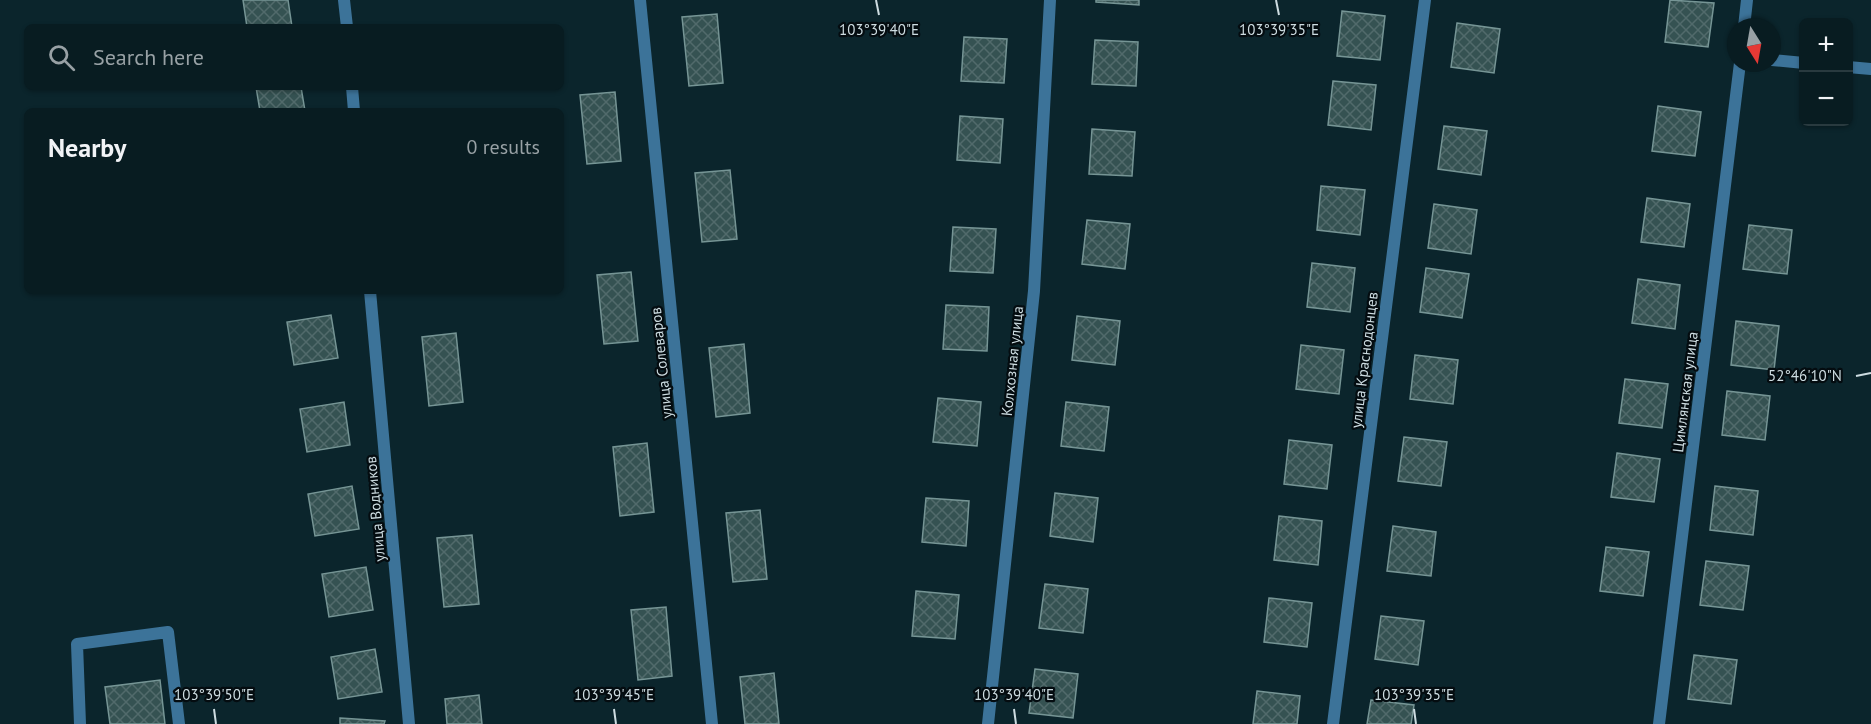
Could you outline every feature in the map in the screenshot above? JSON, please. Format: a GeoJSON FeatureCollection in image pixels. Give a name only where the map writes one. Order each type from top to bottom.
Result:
{"type":"FeatureCollection","features":[{"type":"Feature","properties":{"kind":"street"},"geometry":{"type":"LineString","coordinates":[[344,0],[347,24]]}},
{"type":"Feature","properties":{"kind":"street","name":"улица Солеваров"},"geometry":{"type":"LineString","coordinates":[[640,0],[712,724]]}},
{"type":"Feature","properties":{"kind":"street","name":"Колхозная улица"},"geometry":{"type":"LineString","coordinates":[[988,724],[1034,291],[1050,0]]}},
{"type":"Feature","properties":{"kind":"street","name":"улица Краснодонцев"},"geometry":{"type":"LineString","coordinates":[[1333,724],[1425,0]]}},
{"type":"Feature","properties":{"kind":"street"},"geometry":{"type":"LineString","coordinates":[[1745,18],[1747,0]]}},
{"type":"Feature","properties":{"kind":"street"},"geometry":{"type":"LineString","coordinates":[[1781,61],[1799,63]]}},
{"type":"Feature","properties":{"kind":"street"},"geometry":{"type":"LineString","coordinates":[[1853,67],[1871,69]]}},
{"type":"Feature","properties":{"kind":"street","name":"Цимлянская улица"},"geometry":{"type":"LineString","coordinates":[[1659,724],[1739,72]]}},
{"type":"Feature","properties":{"kind":"street"},"geometry":{"type":"LineString","coordinates":[[352,90],[354,108]]}},
{"type":"Feature","properties":{"kind":"street","name":"улица Водников"},"geometry":{"type":"LineString","coordinates":[[370,294],[409,724]]}},
{"type":"Feature","properties":{"kind":"street"},"geometry":{"type":"LineString","coordinates":[[80,724],[78,644],[168,632],[179,724]]}},
{"type":"Feature","properties":{"kind":"building"},"geometry":{"type":"Polygon","coordinates":[[[243,0],[288,0],[292,24],[247,24],[243,0]]]}},
{"type":"Feature","properties":{"kind":"building"},"geometry":{"type":"Polygon","coordinates":[[[1096,0],[1139,0],[1139,5],[1096,2],[1096,0]]]}},
{"type":"Feature","properties":{"kind":"building"},"geometry":{"type":"Polygon","coordinates":[[[1670,0],[1714,3],[1708,47],[1665,42],[1670,0]]]}},
{"type":"Feature","properties":{"kind":"building"},"geometry":{"type":"Polygon","coordinates":[[[1342,11],[1385,16],[1380,60],[1337,56],[1342,11]]]}},
{"type":"Feature","properties":{"kind":"building"},"geometry":{"type":"Polygon","coordinates":[[[717,14],[723,83],[689,86],[682,17],[717,14]]]}},
{"type":"Feature","properties":{"kind":"building"},"geometry":{"type":"Polygon","coordinates":[[[1457,23],[1500,29],[1494,73],[1451,67],[1457,23]]]}},
{"type":"Feature","properties":{"kind":"building"},"geometry":{"type":"Polygon","coordinates":[[[964,37],[1007,39],[1004,83],[961,81],[964,37]]]}},
{"type":"Feature","properties":{"kind":"building"},"geometry":{"type":"Polygon","coordinates":[[[1095,40],[1138,42],[1136,86],[1092,84],[1095,40]]]}},
{"type":"Feature","properties":{"kind":"building"},"geometry":{"type":"Polygon","coordinates":[[[1333,81],[1376,85],[1371,130],[1328,125],[1333,81]]]}},
{"type":"Feature","properties":{"kind":"building"},"geometry":{"type":"Polygon","coordinates":[[[256,90],[302,90],[304,108],[260,108],[256,90]]]}},
{"type":"Feature","properties":{"kind":"building"},"geometry":{"type":"Polygon","coordinates":[[[615,92],[621,161],[587,164],[580,95],[615,92]]]}},
{"type":"Feature","properties":{"kind":"building"},"geometry":{"type":"Polygon","coordinates":[[[1658,106],[1701,112],[1695,156],[1652,151],[1658,106]]]}},
{"type":"Feature","properties":{"kind":"building"},"geometry":{"type":"Polygon","coordinates":[[[960,116],[1003,119],[1000,163],[957,160],[960,116]]]}},
{"type":"Feature","properties":{"kind":"building"},"geometry":{"type":"Polygon","coordinates":[[[1444,126],[1487,131],[1481,175],[1438,169],[1444,126]]]}},
{"type":"Feature","properties":{"kind":"building"},"geometry":{"type":"Polygon","coordinates":[[[1092,129],[1135,132],[1132,176],[1089,174],[1092,129]]]}},
{"type":"Feature","properties":{"kind":"building"},"geometry":{"type":"Polygon","coordinates":[[[730,170],[737,239],[702,242],[695,173],[730,170]]]}},
{"type":"Feature","properties":{"kind":"building"},"geometry":{"type":"Polygon","coordinates":[[[1321,186],[1365,190],[1360,235],[1317,230],[1321,186]]]}},
{"type":"Feature","properties":{"kind":"building"},"geometry":{"type":"Polygon","coordinates":[[[1647,198],[1690,204],[1684,247],[1641,242],[1647,198]]]}},
{"type":"Feature","properties":{"kind":"building"},"geometry":{"type":"Polygon","coordinates":[[[1434,204],[1477,210],[1471,254],[1428,248],[1434,204]]]}},
{"type":"Feature","properties":{"kind":"building"},"geometry":{"type":"Polygon","coordinates":[[[1087,220],[1130,224],[1125,269],[1082,264],[1087,220]]]}},
{"type":"Feature","properties":{"kind":"building"},"geometry":{"type":"Polygon","coordinates":[[[1749,225],[1792,230],[1787,274],[1743,269],[1749,225]]]}},
{"type":"Feature","properties":{"kind":"building"},"geometry":{"type":"Polygon","coordinates":[[[953,227],[996,229],[993,273],[950,271],[953,227]]]}},
{"type":"Feature","properties":{"kind":"building"},"geometry":{"type":"Polygon","coordinates":[[[1312,263],[1355,268],[1350,312],[1307,307],[1312,263]]]}},
{"type":"Feature","properties":{"kind":"building"},"geometry":{"type":"Polygon","coordinates":[[[1426,268],[1469,274],[1462,318],[1420,312],[1426,268]]]}},
{"type":"Feature","properties":{"kind":"building"},"geometry":{"type":"Polygon","coordinates":[[[631,272],[638,341],[604,344],[597,275],[631,272]]]}},
{"type":"Feature","properties":{"kind":"building"},"geometry":{"type":"Polygon","coordinates":[[[1638,279],[1680,285],[1675,329],[1632,323],[1638,279]]]}},
{"type":"Feature","properties":{"kind":"building"},"geometry":{"type":"Polygon","coordinates":[[[946,305],[989,307],[987,351],[943,349],[946,305]]]}},
{"type":"Feature","properties":{"kind":"building"},"geometry":{"type":"Polygon","coordinates":[[[331,315],[338,358],[294,365],[287,322],[331,315]]]}},
{"type":"Feature","properties":{"kind":"building"},"geometry":{"type":"Polygon","coordinates":[[[1077,316],[1120,321],[1115,365],[1072,360],[1077,316]]]}},
{"type":"Feature","properties":{"kind":"building"},"geometry":{"type":"Polygon","coordinates":[[[1736,321],[1779,326],[1774,370],[1731,365],[1736,321]]]}},
{"type":"Feature","properties":{"kind":"building"},"geometry":{"type":"Polygon","coordinates":[[[456,333],[463,402],[429,406],[422,337],[456,333]]]}},
{"type":"Feature","properties":{"kind":"building"},"geometry":{"type":"Polygon","coordinates":[[[744,344],[750,413],[716,417],[709,348],[744,344]]]}},
{"type":"Feature","properties":{"kind":"building"},"geometry":{"type":"Polygon","coordinates":[[[1301,345],[1344,350],[1339,394],[1296,389],[1301,345]]]}},
{"type":"Feature","properties":{"kind":"building"},"geometry":{"type":"Polygon","coordinates":[[[1415,355],[1458,360],[1453,404],[1410,399],[1415,355]]]}},
{"type":"Feature","properties":{"kind":"building"},"geometry":{"type":"Polygon","coordinates":[[[1625,379],[1668,384],[1662,428],[1619,423],[1625,379]]]}},
{"type":"Feature","properties":{"kind":"building"},"geometry":{"type":"Polygon","coordinates":[[[1727,391],[1770,396],[1765,440],[1722,435],[1727,391]]]}},
{"type":"Feature","properties":{"kind":"building"},"geometry":{"type":"Polygon","coordinates":[[[938,398],[981,402],[977,446],[933,442],[938,398]]]}},
{"type":"Feature","properties":{"kind":"building"},"geometry":{"type":"Polygon","coordinates":[[[344,402],[350,445],[307,452],[300,409],[344,402]]]}},
{"type":"Feature","properties":{"kind":"building"},"geometry":{"type":"Polygon","coordinates":[[[1066,402],[1109,407],[1104,451],[1061,446],[1066,402]]]}},
{"type":"Feature","properties":{"kind":"building"},"geometry":{"type":"Polygon","coordinates":[[[1404,437],[1447,442],[1441,486],[1398,481],[1404,437]]]}},
{"type":"Feature","properties":{"kind":"building"},"geometry":{"type":"Polygon","coordinates":[[[1289,440],[1332,445],[1327,489],[1284,484],[1289,440]]]}},
{"type":"Feature","properties":{"kind":"building"},"geometry":{"type":"Polygon","coordinates":[[[647,443],[654,512],[620,516],[613,447],[647,443]]]}},
{"type":"Feature","properties":{"kind":"building"},"geometry":{"type":"Polygon","coordinates":[[[1617,453],[1660,459],[1654,502],[1611,497],[1617,453]]]}},
{"type":"Feature","properties":{"kind":"building"},"geometry":{"type":"Polygon","coordinates":[[[352,486],[359,529],[315,536],[308,494],[352,486]]]}},
{"type":"Feature","properties":{"kind":"building"},"geometry":{"type":"Polygon","coordinates":[[[1715,486],[1758,491],[1753,535],[1710,530],[1715,486]]]}},
{"type":"Feature","properties":{"kind":"building"},"geometry":{"type":"Polygon","coordinates":[[[1055,493],[1098,498],[1093,542],[1050,536],[1055,493]]]}},
{"type":"Feature","properties":{"kind":"building"},"geometry":{"type":"Polygon","coordinates":[[[926,498],[969,501],[966,546],[922,542],[926,498]]]}},
{"type":"Feature","properties":{"kind":"building"},"geometry":{"type":"Polygon","coordinates":[[[760,510],[767,579],[733,582],[726,513],[760,510]]]}},
{"type":"Feature","properties":{"kind":"building"},"geometry":{"type":"Polygon","coordinates":[[[1279,516],[1322,521],[1318,565],[1274,560],[1279,516]]]}},
{"type":"Feature","properties":{"kind":"building"},"geometry":{"type":"Polygon","coordinates":[[[1393,526],[1436,532],[1431,576],[1387,571],[1393,526]]]}},
{"type":"Feature","properties":{"kind":"building"},"geometry":{"type":"Polygon","coordinates":[[[472,535],[479,604],[444,607],[437,538],[472,535]]]}},
{"type":"Feature","properties":{"kind":"building"},"geometry":{"type":"Polygon","coordinates":[[[1606,547],[1649,552],[1643,596],[1600,591],[1606,547]]]}},
{"type":"Feature","properties":{"kind":"building"},"geometry":{"type":"Polygon","coordinates":[[[1706,561],[1749,566],[1743,610],[1700,605],[1706,561]]]}},
{"type":"Feature","properties":{"kind":"building"},"geometry":{"type":"Polygon","coordinates":[[[366,567],[373,610],[329,617],[322,574],[366,567]]]}},
{"type":"Feature","properties":{"kind":"building"},"geometry":{"type":"Polygon","coordinates":[[[1045,584],[1088,589],[1083,633],[1039,628],[1045,584]]]}},
{"type":"Feature","properties":{"kind":"building"},"geometry":{"type":"Polygon","coordinates":[[[916,591],[959,595],[955,639],[912,636],[916,591]]]}},
{"type":"Feature","properties":{"kind":"building"},"geometry":{"type":"Polygon","coordinates":[[[1269,598],[1312,603],[1307,647],[1264,642],[1269,598]]]}},
{"type":"Feature","properties":{"kind":"building"},"geometry":{"type":"Polygon","coordinates":[[[666,607],[672,676],[638,680],[631,610],[666,607]]]}},
{"type":"Feature","properties":{"kind":"building"},"geometry":{"type":"Polygon","coordinates":[[[1381,616],[1424,621],[1418,665],[1375,659],[1381,616]]]}},
{"type":"Feature","properties":{"kind":"building"},"geometry":{"type":"Polygon","coordinates":[[[375,649],[382,692],[338,699],[331,657],[375,649]]]}},
{"type":"Feature","properties":{"kind":"building"},"geometry":{"type":"Polygon","coordinates":[[[1694,655],[1737,660],[1731,704],[1688,699],[1694,655]]]}},
{"type":"Feature","properties":{"kind":"building"},"geometry":{"type":"Polygon","coordinates":[[[1035,669],[1078,674],[1073,718],[1029,713],[1035,669]]]}},
{"type":"Feature","properties":{"kind":"building"},"geometry":{"type":"Polygon","coordinates":[[[774,673],[779,724],[745,724],[740,677],[774,673]]]}},
{"type":"Feature","properties":{"kind":"building"},"geometry":{"type":"Polygon","coordinates":[[[160,680],[165,724],[110,724],[105,687],[160,680]]]}},
{"type":"Feature","properties":{"kind":"building"},"geometry":{"type":"Polygon","coordinates":[[[1257,691],[1300,696],[1297,724],[1253,724],[1257,691]]]}},
{"type":"Feature","properties":{"kind":"building"},"geometry":{"type":"Polygon","coordinates":[[[479,695],[482,724],[447,724],[445,699],[479,695]]]}},
{"type":"Feature","properties":{"kind":"building"},"geometry":{"type":"Polygon","coordinates":[[[1371,700],[1414,705],[1411,724],[1367,724],[1371,700]]]}},
{"type":"Feature","properties":{"kind":"building"},"geometry":{"type":"Polygon","coordinates":[[[340,718],[385,721],[384,724],[340,724],[340,718]]]}}]}
